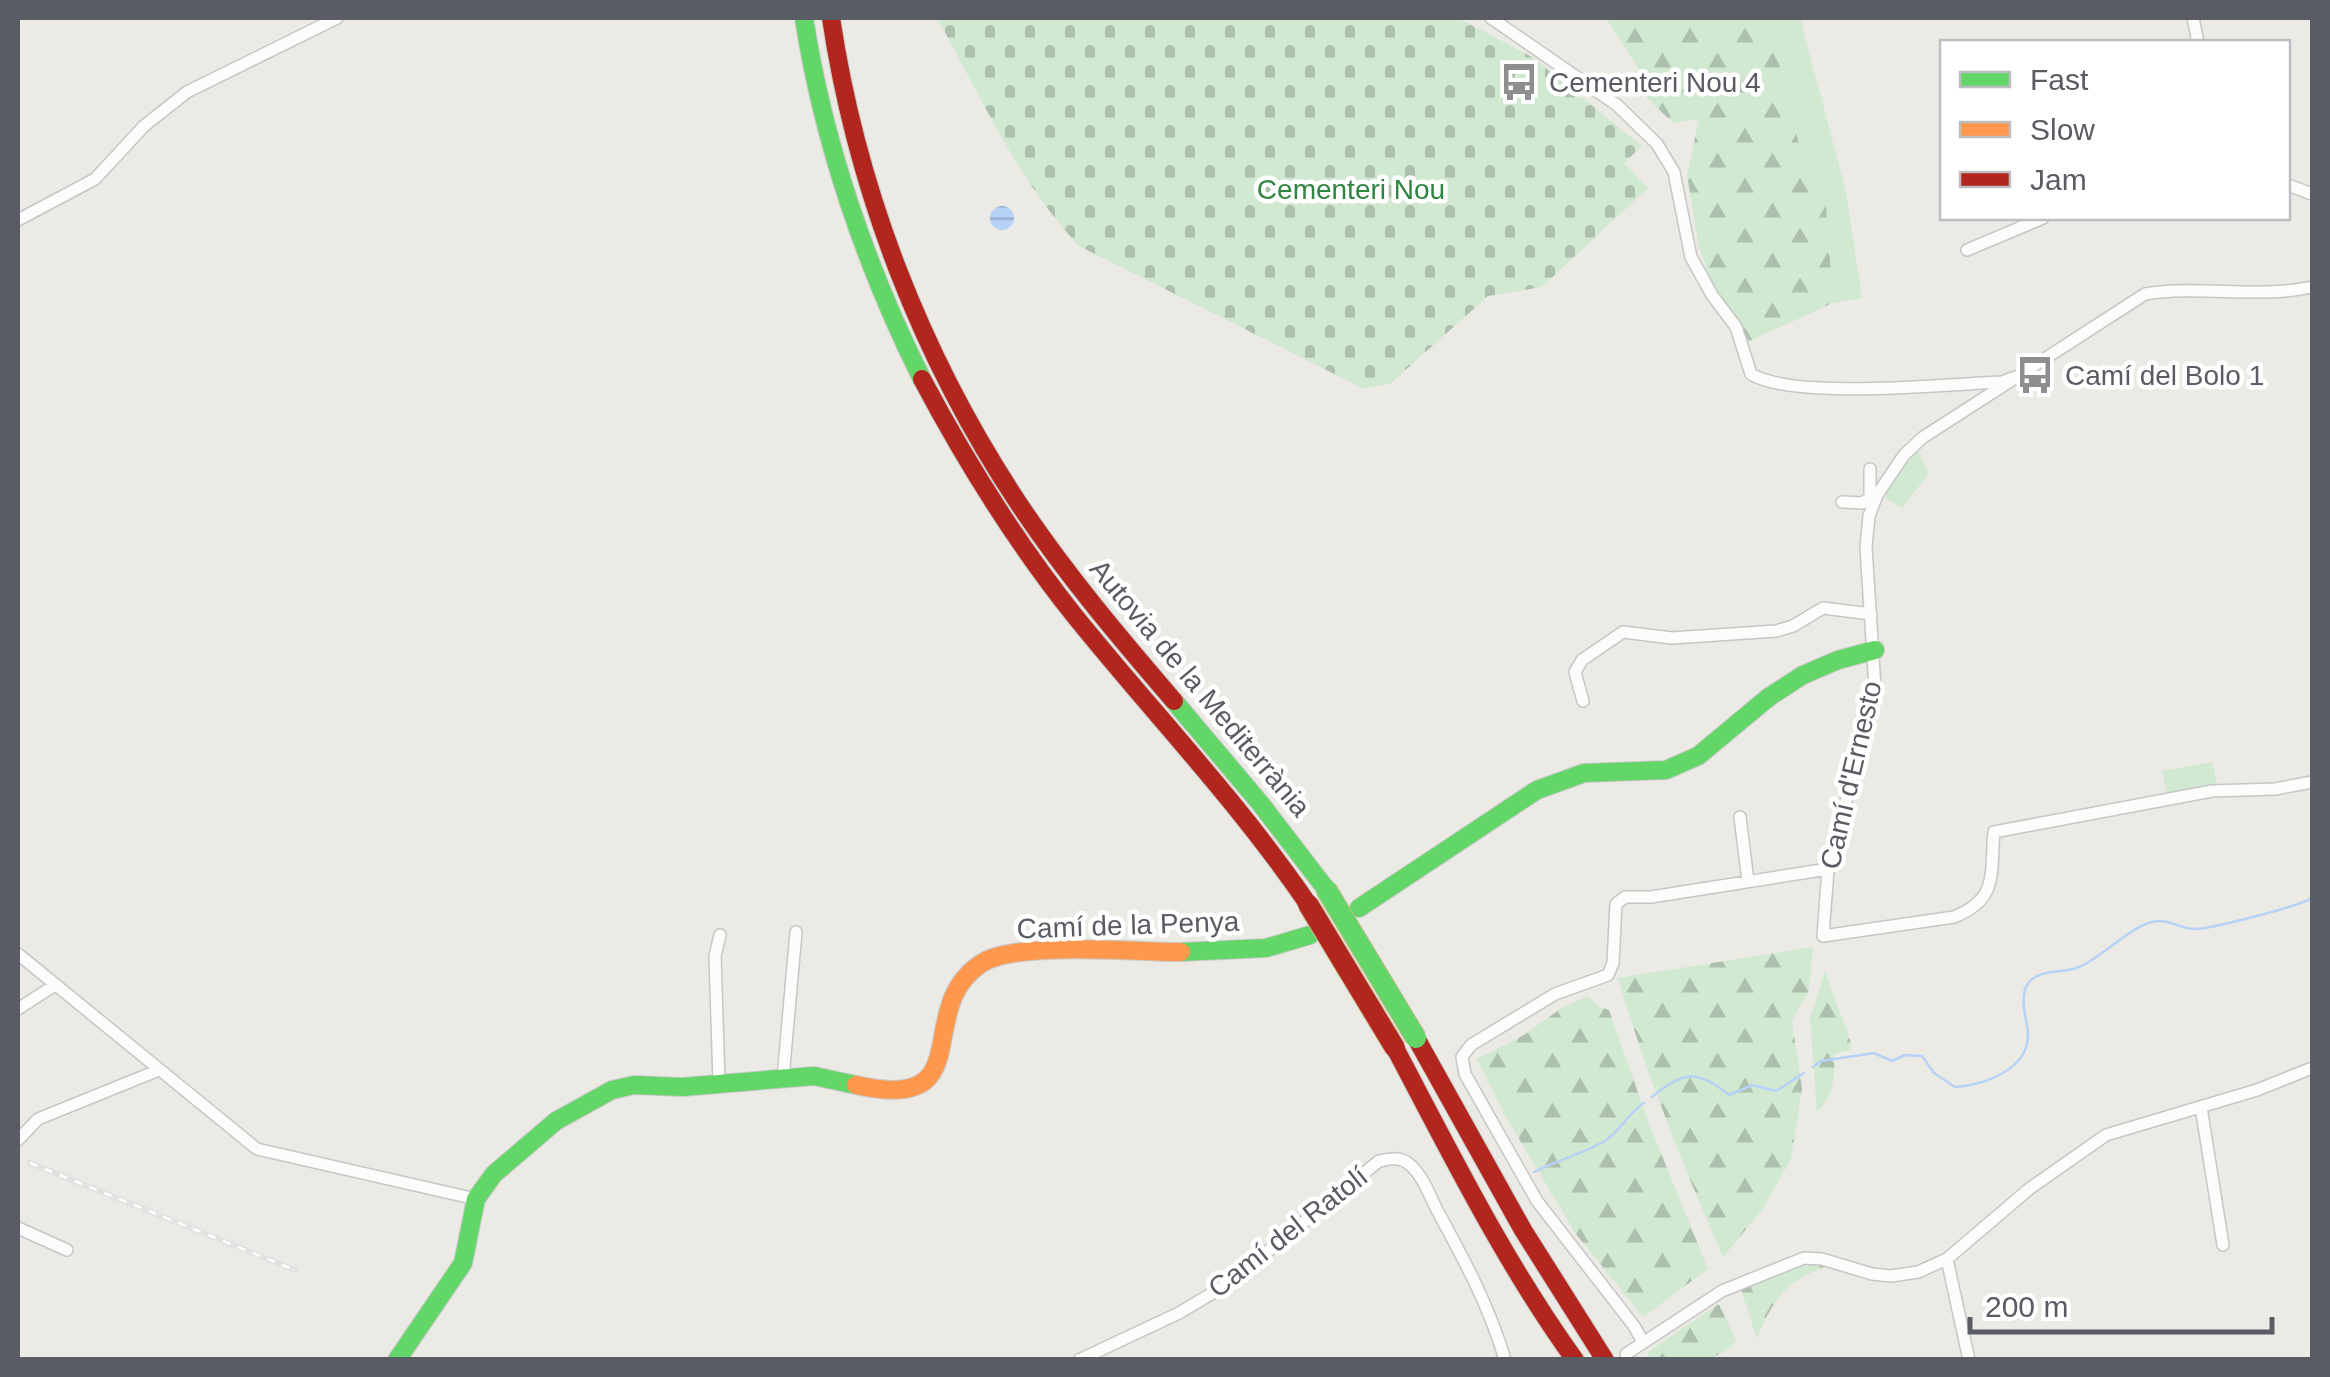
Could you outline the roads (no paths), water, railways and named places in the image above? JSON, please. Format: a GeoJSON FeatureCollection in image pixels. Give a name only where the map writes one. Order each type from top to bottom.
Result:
{"type":"FeatureCollection","features":[{"type":"Feature","properties":{"kind":"main road","name":"Autovia de la Mediterrània"},"geometry":{"type":"LineString","coordinates":[[804,18],[846,196],[880,292],[941,418],[991,502],[1071,612],[1238,810],[1308,904],[1395,1048],[1484,1215],[1575,1360]]}},
{"type":"Feature","properties":{"kind":"main road","name":"Autovia de la Mediterrània"},"geometry":{"type":"LineString","coordinates":[[831,18],[847,111],[894,264],[959,402],[1011,490],[1063,566],[1240,777],[1326,889],[1416,1038],[1522,1230],[1609,1353]]}},
{"type":"Feature","properties":{"kind":"main road"},"geometry":{"type":"LineString","coordinates":[[1359,908],[1537,790],[1584,773],[1666,770],[1698,756],[1769,697],[1803,675],[1875,650]]}},
{"type":"Feature","properties":{"kind":"main road","name":"Camí de la Penya"},"geometry":{"type":"LineString","coordinates":[[397,1360],[463,1263],[476,1199],[494,1174],[556,1120],[612,1090],[634,1085],[682,1087],[814,1076],[890,1093],[929,1078],[939,1061],[949,1003],[958,982],[984,961],[1021,950],[1216,952],[1266,948],[1310,935]]}},
{"type":"Feature","properties":{"kind":"street"},"geometry":{"type":"LineString","coordinates":[[18,220],[94,179],[144,126],[187,92],[338,18]]}},
{"type":"Feature","properties":{"kind":"street"},"geometry":{"type":"LineString","coordinates":[[1491,18],[1617,105],[1656,144],[1674,172],[1692,257],[1712,295],[1736,327],[1751,374],[1766,383],[1850,388],[2002,382],[2030,371]]}},
{"type":"Feature","properties":{"kind":"street"},"geometry":{"type":"LineString","coordinates":[[1968,250],[2038,220]]}},
{"type":"Feature","properties":{"kind":"street","name":"Camí d'Ernesto"},"geometry":{"type":"LineString","coordinates":[[2312,286],[2248,292],[2182,288],[2145,294],[1922,438],[1890,474],[1871,512],[1866,547],[1876,688],[1851,776],[1836,857],[1828,869],[1823,936],[1954,918],[1974,910],[1984,900],[1989,883],[1994,832],[2212,791],[2275,789],[2312,782]]}},
{"type":"Feature","properties":{"kind":"street"},"geometry":{"type":"LineString","coordinates":[[1870,469],[1871,512]]}},
{"type":"Feature","properties":{"kind":"street"},"geometry":{"type":"LineString","coordinates":[[1842,502],[1864,502],[1870,497]]}},
{"type":"Feature","properties":{"kind":"street"},"geometry":{"type":"LineString","coordinates":[[1583,701],[1575,672],[1582,660],[1623,632],[1672,638],[1776,631],[1823,608],[1871,614]]}},
{"type":"Feature","properties":{"kind":"street"},"geometry":{"type":"LineString","coordinates":[[1740,817],[1748,881]]}},
{"type":"Feature","properties":{"kind":"street"},"geometry":{"type":"LineString","coordinates":[[1643,1342],[1538,1201],[1465,1074],[1462,1057],[1471,1046],[1555,994],[1608,975],[1613,963],[1616,904],[1625,897],[1651,898],[1828,869]]}},
{"type":"Feature","properties":{"kind":"street"},"geometry":{"type":"LineString","coordinates":[[783,1078],[796,932]]}},
{"type":"Feature","properties":{"kind":"street"},"geometry":{"type":"LineString","coordinates":[[719,1082],[715,956],[720,935]]}},
{"type":"Feature","properties":{"kind":"street"},"geometry":{"type":"LineString","coordinates":[[18,954],[257,1149],[476,1199]]}},
{"type":"Feature","properties":{"kind":"street"},"geometry":{"type":"LineString","coordinates":[[18,1009],[55,984]]}},
{"type":"Feature","properties":{"kind":"street"},"geometry":{"type":"LineString","coordinates":[[1609,1353],[1643,1342],[1722,1290],[1804,1258],[1822,1259],[1872,1274],[1918,1272],[1946,1259],[2029,1188],[2106,1135],[2312,1068]]}},
{"type":"Feature","properties":{"kind":"street"},"geometry":{"type":"LineString","coordinates":[[18,1140],[38,1119],[159,1070]]}},
{"type":"Feature","properties":{"kind":"street"},"geometry":{"type":"LineString","coordinates":[[2201,1107],[2223,1245]]}},
{"type":"Feature","properties":{"kind":"street","name":"Camí del Ratolí"},"geometry":{"type":"LineString","coordinates":[[1079,1360],[1226,1286],[1380,1161],[1398,1158],[1411,1165],[1480,1289],[1504,1360]]}},
{"type":"Feature","properties":{"kind":"street"},"geometry":{"type":"LineString","coordinates":[[18,1228],[67,1250]]}},
{"type":"Feature","properties":{"kind":"street"},"geometry":{"type":"LineString","coordinates":[[1946,1259],[1969,1360]]}},
{"type":"Feature","properties":{"kind":"water"},"geometry":{"type":"Polygon","coordinates":[[[1002,206],[1011,209],[1011,227],[1002,230],[993,227],[990,218],[993,209],[1002,206]]]}},
{"type":"Feature","properties":{"kind":"waterway"},"geometry":{"type":"LineString","coordinates":[[1813,1067],[1821,1061],[1874,1053],[1892,1061],[1905,1055],[1922,1056],[1934,1073],[1955,1087],[1991,1079],[2013,1066],[2026,1047],[2024,994],[2034,978],[2079,967],[2149,923],[2163,921],[2190,929],[2204,928],[2312,898]]}},
{"type":"Feature","properties":{"kind":"waterway"},"geometry":{"type":"LineString","coordinates":[[1652,1097],[1690,1076],[1708,1081],[1729,1095],[1752,1085],[1776,1091],[1804,1073]]}},
{"type":"Feature","properties":{"kind":"waterway"},"geometry":{"type":"LineString","coordinates":[[1534,1172],[1603,1142],[1644,1103]]}},
{"type":"Feature","properties":{"kind":"railway"},"geometry":{"type":"LineString","coordinates":[[30,1163],[295,1270]]}},
{"type":"Feature","properties":{"kind":"place","name":"Cementeri Nou 4"},"geometry":{"type":"Point","coordinates":[1519,82]}},
{"type":"Feature","properties":{"kind":"place","name":"Camí del Bolo 1"},"geometry":{"type":"Point","coordinates":[2035,375]}},
{"type":"Feature","properties":{"kind":"park label","name":"Cementeri Nou"},"geometry":{"type":"Point","coordinates":[1351,189]}}]}
